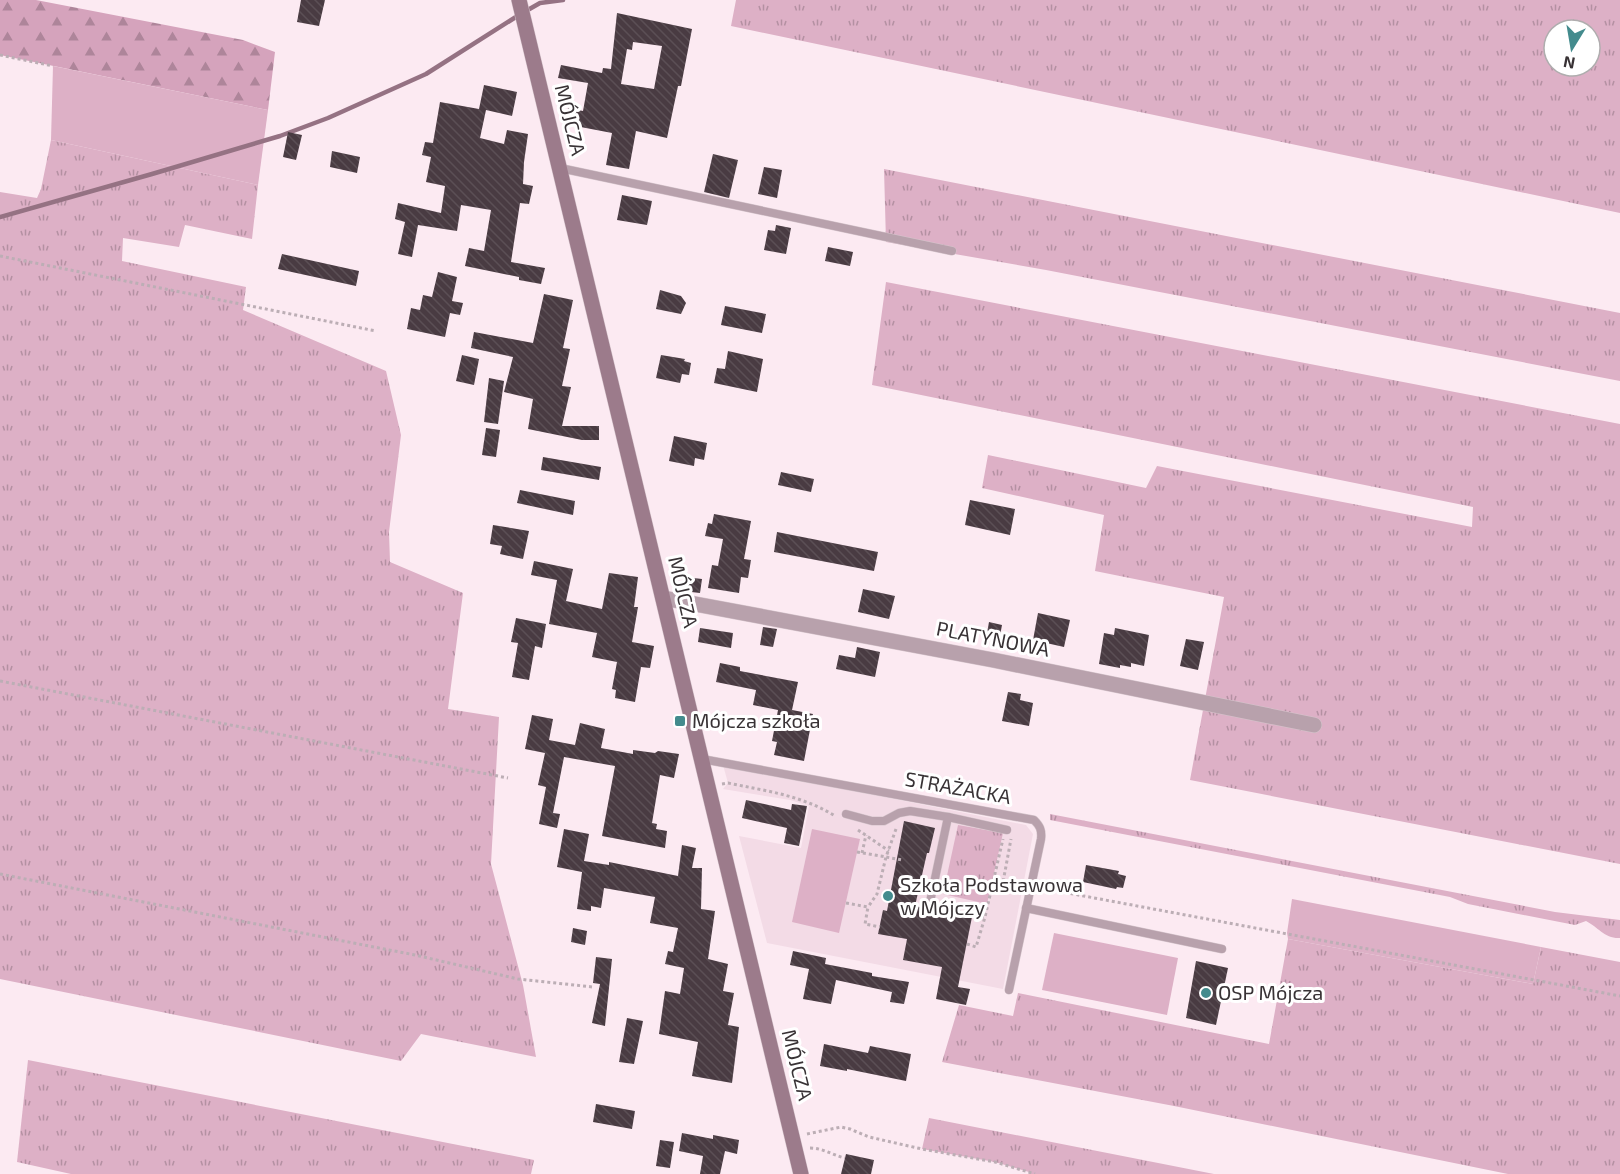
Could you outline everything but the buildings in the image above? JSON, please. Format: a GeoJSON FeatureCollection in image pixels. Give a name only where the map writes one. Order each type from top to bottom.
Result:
{"type":"FeatureCollection","features":[{"type":"Feature","properties":{"kind":"street","name":"MÓJCZA"},"geometry":{"type":"LineString","coordinates":[[519,2],[702,759],[798,1144],[801,1174]]}},
{"type":"Feature","properties":{"kind":"street","name":"PLATYNOWA"},"geometry":{"type":"LineString","coordinates":[[663,598],[993,660],[1314,725]]}},
{"type":"Feature","properties":{"kind":"lane"},"geometry":{"type":"LineString","coordinates":[[560,168],[952,251]]}},
{"type":"Feature","properties":{"kind":"lane","name":"STRAŻACKA"},"geometry":{"type":"LineString","coordinates":[[702,759],[1028,817],[1039,825],[1042,832],[1010,990]]}},
{"type":"Feature","properties":{"kind":"lane"},"geometry":{"type":"LineString","coordinates":[[846,814],[872,821],[884,821],[899,813],[910,811],[1006,830]]}},
{"type":"Feature","properties":{"kind":"lane"},"geometry":{"type":"LineString","coordinates":[[930,902],[948,818]]}},
{"type":"Feature","properties":{"kind":"lane"},"geometry":{"type":"LineString","coordinates":[[1026,908],[1222,949]]}},
{"type":"Feature","properties":{"kind":"path"},"geometry":{"type":"LineString","coordinates":[[0,56],[53,66]]}},
{"type":"Feature","properties":{"kind":"path"},"geometry":{"type":"LineString","coordinates":[[0,256],[376,331]]}},
{"type":"Feature","properties":{"kind":"path"},"geometry":{"type":"LineString","coordinates":[[0,681],[508,778]]}},
{"type":"Feature","properties":{"kind":"path"},"geometry":{"type":"LineString","coordinates":[[717,786],[728,783],[789,796],[812,802],[837,817]]}},
{"type":"Feature","properties":{"kind":"path"},"geometry":{"type":"LineString","coordinates":[[880,927],[865,924],[868,907],[877,894],[897,824]]}},
{"type":"Feature","properties":{"kind":"path"},"geometry":{"type":"LineString","coordinates":[[854,827],[889,851]]}},
{"type":"Feature","properties":{"kind":"path"},"geometry":{"type":"LineString","coordinates":[[967,944],[976,947],[1006,830],[1011,832],[1012,841],[1002,893]]}},
{"type":"Feature","properties":{"kind":"path"},"geometry":{"type":"LineString","coordinates":[[862,853],[866,835]]}},
{"type":"Feature","properties":{"kind":"path"},"geometry":{"type":"LineString","coordinates":[[857,852],[902,860]]}},
{"type":"Feature","properties":{"kind":"path"},"geometry":{"type":"LineString","coordinates":[[0,874],[415,955],[518,979],[593,987]]}},
{"type":"Feature","properties":{"kind":"path"},"geometry":{"type":"LineString","coordinates":[[1032,886],[1620,996]]}},
{"type":"Feature","properties":{"kind":"path"},"geometry":{"type":"LineString","coordinates":[[930,902],[930,905],[985,917]]}},
{"type":"Feature","properties":{"kind":"path"},"geometry":{"type":"LineString","coordinates":[[846,903],[868,907]]}},
{"type":"Feature","properties":{"kind":"path"},"geometry":{"type":"LineString","coordinates":[[798,1144],[806,1135],[841,1127],[922,1149],[995,1162],[1035,1174]]}},
{"type":"Feature","properties":{"kind":"path"},"geometry":{"type":"LineString","coordinates":[[798,1144],[823,1149],[830,1155],[845,1158]]}},
{"type":"Feature","properties":{"kind":"shaded area","name":"Szkoła Podstawowa w Mójczy"},"geometry":{"type":"Polygon","coordinates":[[[723,765],[1026,825],[1033,834],[1003,989],[767,943],[739,836],[801,848],[809,806],[790,800],[723,789],[728,783],[723,765]]]}},
{"type":"Feature","properties":{"kind":"green space"},"geometry":{"type":"Polygon","coordinates":[[[0,0],[36,0],[243,40],[275,52],[268,110],[0,55],[0,0]]]}},
{"type":"Feature","properties":{"kind":"green space"},"geometry":{"type":"Polygon","coordinates":[[[736,0],[1620,0],[1620,213],[731,26],[736,0]]]}},
{"type":"Feature","properties":{"kind":"green space"},"geometry":{"type":"Polygon","coordinates":[[[53,66],[268,110],[258,185],[51,140],[53,66]]]}},
{"type":"Feature","properties":{"kind":"green space"},"geometry":{"type":"Polygon","coordinates":[[[51,140],[258,185],[252,239],[185,225],[179,247],[123,238],[122,261],[246,287],[243,310],[386,371],[401,435],[389,532],[390,562],[463,593],[448,709],[499,717],[491,864],[523,985],[536,1057],[421,1034],[401,1061],[0,979],[0,192],[37,198],[51,140]]]}},
{"type":"Feature","properties":{"kind":"green space"},"geometry":{"type":"Polygon","coordinates":[[[884,169],[1620,313],[1620,381],[1046,270],[886,242],[884,169]]]}},
{"type":"Feature","properties":{"kind":"green space"},"geometry":{"type":"Polygon","coordinates":[[[886,282],[1620,424],[1620,864],[1190,780],[1224,597],[1095,571],[1104,515],[982,488],[988,455],[1146,488],[1157,466],[1472,527],[1473,507],[872,385],[886,282]]]}},
{"type":"Feature","properties":{"kind":"green space"},"geometry":{"type":"Polygon","coordinates":[[[1050,814],[1555,912],[1620,920],[1620,938],[1606,935],[1586,921],[1575,925],[1468,904],[1450,897],[1050,820],[1050,814]]]}},
{"type":"Feature","properties":{"kind":"green space"},"geometry":{"type":"Polygon","coordinates":[[[958,825],[1003,833],[987,904],[943,894],[958,825]]]}},
{"type":"Feature","properties":{"kind":"green space"},"geometry":{"type":"Polygon","coordinates":[[[812,829],[860,839],[839,933],[792,922],[812,829]]]}},
{"type":"Feature","properties":{"kind":"green space"},"geometry":{"type":"Polygon","coordinates":[[[1292,899],[1541,947],[1533,984],[1288,939],[1292,899]]]}},
{"type":"Feature","properties":{"kind":"green space"},"geometry":{"type":"Polygon","coordinates":[[[1054,933],[1178,958],[1167,1015],[1042,990],[1054,933]]]}},
{"type":"Feature","properties":{"kind":"green space"},"geometry":{"type":"Polygon","coordinates":[[[1288,939],[1533,984],[1541,947],[1620,962],[1620,1174],[1508,1174],[1174,1106],[942,1062],[959,1005],[1013,1016],[1018,993],[1269,1044],[1288,939]]]}},
{"type":"Feature","properties":{"kind":"green space"},"geometry":{"type":"Polygon","coordinates":[[[28,1060],[534,1160],[531,1174],[71,1174],[17,1162],[28,1060]]]}},
{"type":"Feature","properties":{"kind":"green space"},"geometry":{"type":"Polygon","coordinates":[[[929,1118],[1214,1174],[1029,1174],[1029,1172],[995,1162],[922,1149],[929,1118]]]}},
{"type":"Feature","properties":{"kind":"waterway"},"geometry":{"type":"LineString","coordinates":[[526,11],[540,3],[563,0]]}},
{"type":"Feature","properties":{"kind":"waterway"},"geometry":{"type":"LineString","coordinates":[[0,217],[280,136],[328,118],[426,74],[519,15]]}},
{"type":"Feature","properties":{"kind":"place","name":"Mójcza szkoła"},"geometry":{"type":"Point","coordinates":[680,721]}},
{"type":"Feature","properties":{"kind":"place","name":"Szkoła Podstawowa w Mójczy"},"geometry":{"type":"Point","coordinates":[888,896]}},
{"type":"Feature","properties":{"kind":"place","name":"OSP Mójcza"},"geometry":{"type":"Point","coordinates":[1206,993]}}]}
